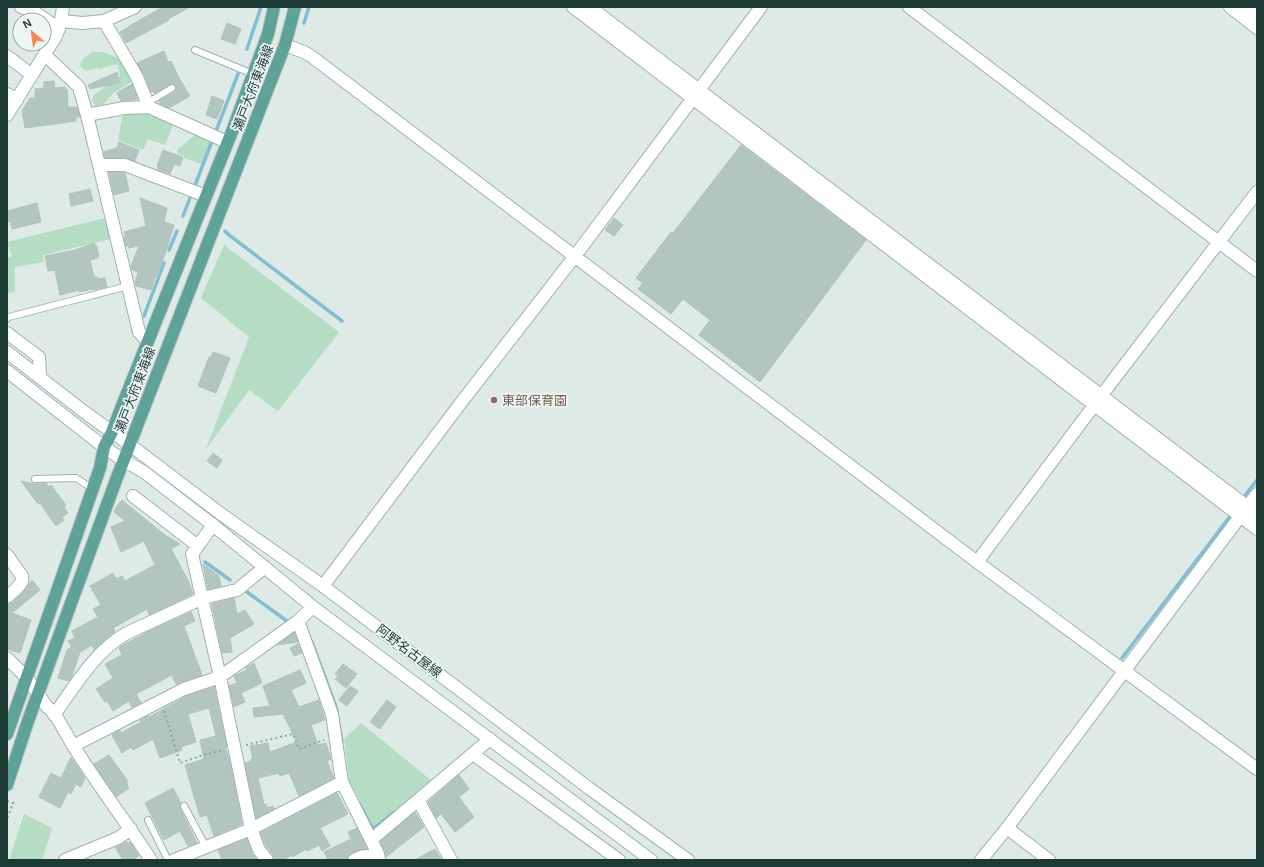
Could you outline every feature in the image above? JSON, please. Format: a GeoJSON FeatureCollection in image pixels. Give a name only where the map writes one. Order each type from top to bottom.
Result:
{"type":"FeatureCollection","features":[{"type":"Feature","properties":{"kind":"main road","name":"瀬戸大府東海線"},"geometry":{"type":"LineString","coordinates":[[8,728],[93,489],[100,468],[104,447],[112,432],[227,142],[268,34],[274,7]]}},
{"type":"Feature","properties":{"kind":"main road","name":"瀬戸大府東海線"},"geometry":{"type":"LineString","coordinates":[[7,785],[38,694],[123,460],[285,45],[295,7]]}},
{"type":"Feature","properties":{"kind":"street"},"geometry":{"type":"LineString","coordinates":[[21,7],[34,11],[60,25],[104,21],[135,7]]}},
{"type":"Feature","properties":{"kind":"street"},"geometry":{"type":"LineString","coordinates":[[7,114],[12,97],[32,75],[56,36],[60,25],[63,7]]}},
{"type":"Feature","properties":{"kind":"street"},"geometry":{"type":"LineString","coordinates":[[573,7],[695,94],[1248,513],[1257,529]]}},
{"type":"Feature","properties":{"kind":"street"},"geometry":{"type":"LineString","coordinates":[[590,7],[695,94]]}},
{"type":"Feature","properties":{"kind":"street"},"geometry":{"type":"LineString","coordinates":[[324,586],[456,409],[575,256],[695,94],[762,7]]}},
{"type":"Feature","properties":{"kind":"street"},"geometry":{"type":"LineString","coordinates":[[909,7],[1257,271]]}},
{"type":"Feature","properties":{"kind":"street"},"geometry":{"type":"LineString","coordinates":[[1230,7],[1257,28]]}},
{"type":"Feature","properties":{"kind":"street"},"geometry":{"type":"LineString","coordinates":[[1247,7],[1257,15]]}},
{"type":"Feature","properties":{"kind":"street"},"geometry":{"type":"LineString","coordinates":[[104,21],[137,77],[148,105]]}},
{"type":"Feature","properties":{"kind":"street"},"geometry":{"type":"LineString","coordinates":[[285,45],[312,56],[977,562],[1257,769]]}},
{"type":"Feature","properties":{"kind":"street"},"geometry":{"type":"LineString","coordinates":[[45,55],[79,87],[139,332],[147,341]]}},
{"type":"Feature","properties":{"kind":"street"},"geometry":{"type":"LineString","coordinates":[[7,56],[32,75]]}},
{"type":"Feature","properties":{"kind":"street"},"geometry":{"type":"LineString","coordinates":[[87,115],[148,105],[227,142]]}},
{"type":"Feature","properties":{"kind":"street"},"geometry":{"type":"LineString","coordinates":[[99,164],[125,165],[206,196]]}},
{"type":"Feature","properties":{"kind":"street"},"geometry":{"type":"LineString","coordinates":[[977,562],[1098,400],[1257,192]]}},
{"type":"Feature","properties":{"kind":"street"},"geometry":{"type":"LineString","coordinates":[[7,333],[38,357],[40,377]]}},
{"type":"Feature","properties":{"kind":"street","name":"阿野名古屋線"},"geometry":{"type":"LineString","coordinates":[[7,352],[221,514],[324,586],[590,789],[688,860]]}},
{"type":"Feature","properties":{"kind":"street","name":"阿野名古屋線"},"geometry":{"type":"LineString","coordinates":[[7,371],[104,447],[144,472],[213,525],[313,607],[651,860]]}},
{"type":"Feature","properties":{"kind":"street"},"geometry":{"type":"LineString","coordinates":[[981,860],[1007,828],[1125,670],[1248,513],[1257,494]]}},
{"type":"Feature","properties":{"kind":"street"},"geometry":{"type":"LineString","coordinates":[[133,496],[198,546]]}},
{"type":"Feature","properties":{"kind":"street"},"geometry":{"type":"LineString","coordinates":[[213,525],[192,554],[220,677],[251,829],[259,850],[267,860]]}},
{"type":"Feature","properties":{"kind":"street"},"geometry":{"type":"LineString","coordinates":[[7,555],[22,576],[23,580],[22,584],[7,597]]}},
{"type":"Feature","properties":{"kind":"street"},"geometry":{"type":"LineString","coordinates":[[54,715],[82,676],[102,653],[116,640],[127,633],[203,598],[237,590],[265,567]]}},
{"type":"Feature","properties":{"kind":"street"},"geometry":{"type":"LineString","coordinates":[[73,746],[184,689],[220,677],[298,620],[313,607]]}},
{"type":"Feature","properties":{"kind":"street"},"geometry":{"type":"LineString","coordinates":[[298,620],[332,714],[342,782],[378,857],[360,857],[354,860]]}},
{"type":"Feature","properties":{"kind":"street"},"geometry":{"type":"LineString","coordinates":[[7,658],[27,678],[47,707],[50,708],[73,746],[151,860]]}},
{"type":"Feature","properties":{"kind":"street"},"geometry":{"type":"LineString","coordinates":[[371,840],[490,739]]}},
{"type":"Feature","properties":{"kind":"street"},"geometry":{"type":"LineString","coordinates":[[473,754],[619,860]]}},
{"type":"Feature","properties":{"kind":"street"},"geometry":{"type":"LineString","coordinates":[[174,860],[251,829],[342,782]]}},
{"type":"Feature","properties":{"kind":"street"},"geometry":{"type":"LineString","coordinates":[[418,800],[451,860]]}},
{"type":"Feature","properties":{"kind":"street"},"geometry":{"type":"LineString","coordinates":[[1007,828],[1049,860]]}},
{"type":"Feature","properties":{"kind":"street"},"geometry":{"type":"LineString","coordinates":[[65,860],[118,838],[131,829]]}},
{"type":"Feature","properties":{"kind":"lane"},"geometry":{"type":"LineString","coordinates":[[195,50],[253,74]]}},
{"type":"Feature","properties":{"kind":"lane"},"geometry":{"type":"LineString","coordinates":[[148,105],[172,88]]}},
{"type":"Feature","properties":{"kind":"lane"},"geometry":{"type":"LineString","coordinates":[[7,319],[9,317],[128,286]]}},
{"type":"Feature","properties":{"kind":"lane"},"geometry":{"type":"LineString","coordinates":[[35,479],[76,478],[93,489]]}},
{"type":"Feature","properties":{"kind":"lane"},"geometry":{"type":"LineString","coordinates":[[184,806],[206,847]]}},
{"type":"Feature","properties":{"kind":"lane"},"geometry":{"type":"LineString","coordinates":[[148,820],[168,860]]}},
{"type":"Feature","properties":{"kind":"path"},"geometry":{"type":"LineString","coordinates":[[7,801],[13,803],[7,820]]}},
{"type":"Feature","properties":{"kind":"green space"},"geometry":{"type":"Polygon","coordinates":[[[92,52],[103,52],[124,60],[134,80],[112,94],[103,105],[95,106],[92,100],[97,93],[114,82],[120,76],[118,66],[116,64],[86,71],[80,66],[83,59],[92,52]]]}},
{"type":"Feature","properties":{"kind":"green space"},"geometry":{"type":"Polygon","coordinates":[[[123,113],[150,113],[174,123],[165,145],[148,139],[143,150],[118,140],[123,113]]]}},
{"type":"Feature","properties":{"kind":"green space"},"geometry":{"type":"Polygon","coordinates":[[[196,134],[211,140],[201,164],[184,158],[184,156],[177,153],[178,149],[196,134]]]}},
{"type":"Feature","properties":{"kind":"green space"},"geometry":{"type":"Polygon","coordinates":[[[105,218],[110,239],[43,255],[44,262],[15,267],[15,292],[7,293],[7,258],[12,256],[7,242],[105,218]]]}},
{"type":"Feature","properties":{"kind":"green space"},"geometry":{"type":"Polygon","coordinates":[[[224,245],[339,332],[278,411],[249,390],[206,449],[249,337],[201,298],[224,245]]]}},
{"type":"Feature","properties":{"kind":"green space"},"geometry":{"type":"Polygon","coordinates":[[[361,723],[432,781],[374,827],[349,780],[344,739],[361,723]]]}},
{"type":"Feature","properties":{"kind":"green space"},"geometry":{"type":"Polygon","coordinates":[[[24,814],[52,828],[42,860],[9,860],[24,814]]]}},
{"type":"Feature","properties":{"kind":"building"},"geometry":{"type":"Polygon","coordinates":[[[163,7],[190,7],[126,43],[120,32],[163,7]]]}},
{"type":"Feature","properties":{"kind":"building"},"geometry":{"type":"Polygon","coordinates":[[[227,23],[241,29],[235,44],[221,39],[227,23]]]}},
{"type":"Feature","properties":{"kind":"building"},"geometry":{"type":"Polygon","coordinates":[[[164,51],[168,62],[171,61],[190,96],[169,108],[160,104],[159,101],[175,92],[176,85],[172,84],[154,93],[153,91],[151,92],[144,74],[137,63],[164,51]]]}},
{"type":"Feature","properties":{"kind":"building"},"geometry":{"type":"Polygon","coordinates":[[[117,72],[119,83],[90,89],[88,85],[117,72]]]}},
{"type":"Feature","properties":{"kind":"building"},"geometry":{"type":"Polygon","coordinates":[[[54,81],[55,88],[65,87],[65,89],[67,89],[68,107],[77,107],[80,117],[76,117],[76,121],[25,128],[22,111],[30,98],[35,98],[35,89],[44,88],[44,82],[54,81]]]}},
{"type":"Feature","properties":{"kind":"building"},"geometry":{"type":"Polygon","coordinates":[[[132,84],[138,99],[121,101],[117,93],[132,84]]]}},
{"type":"Feature","properties":{"kind":"building"},"geometry":{"type":"Polygon","coordinates":[[[212,96],[224,101],[217,119],[206,115],[212,96]]]}},
{"type":"Feature","properties":{"kind":"building"},"geometry":{"type":"Polygon","coordinates":[[[119,142],[139,150],[135,161],[125,158],[105,158],[103,152],[117,148],[119,142]]]}},
{"type":"Feature","properties":{"kind":"building"},"geometry":{"type":"Polygon","coordinates":[[[741,145],[866,240],[760,382],[699,335],[710,320],[683,299],[671,314],[638,289],[643,283],[636,278],[741,145]]]}},
{"type":"Feature","properties":{"kind":"building"},"geometry":{"type":"Polygon","coordinates":[[[163,150],[183,157],[180,166],[174,164],[170,174],[157,169],[163,150]]]}},
{"type":"Feature","properties":{"kind":"building"},"geometry":{"type":"Polygon","coordinates":[[[109,172],[125,173],[129,191],[114,195],[109,172]]]}},
{"type":"Feature","properties":{"kind":"building"},"geometry":{"type":"Polygon","coordinates":[[[90,189],[93,201],[71,206],[69,194],[90,189]]]}},
{"type":"Feature","properties":{"kind":"building"},"geometry":{"type":"Polygon","coordinates":[[[140,198],[167,208],[164,222],[174,225],[151,290],[136,286],[135,282],[138,272],[132,270],[131,266],[139,246],[129,248],[126,246],[124,237],[126,236],[124,232],[146,226],[140,198]]]}},
{"type":"Feature","properties":{"kind":"building"},"geometry":{"type":"Polygon","coordinates":[[[37,203],[41,222],[12,229],[10,221],[7,222],[7,211],[37,203]]]}},
{"type":"Feature","properties":{"kind":"building"},"geometry":{"type":"Polygon","coordinates":[[[614,218],[623,225],[614,236],[605,230],[614,218]]]}},
{"type":"Feature","properties":{"kind":"building"},"geometry":{"type":"Polygon","coordinates":[[[94,243],[99,256],[98,258],[90,260],[94,277],[97,277],[98,279],[105,278],[107,287],[79,292],[79,290],[60,295],[55,270],[48,271],[45,256],[75,250],[94,243]]]}},
{"type":"Feature","properties":{"kind":"building"},"geometry":{"type":"Polygon","coordinates":[[[213,352],[230,358],[216,393],[198,386],[209,357],[211,357],[213,352]]]}},
{"type":"Feature","properties":{"kind":"building"},"geometry":{"type":"Polygon","coordinates":[[[213,453],[222,460],[217,468],[207,461],[213,453]]]}},
{"type":"Feature","properties":{"kind":"building"},"geometry":{"type":"Polygon","coordinates":[[[21,481],[35,484],[46,483],[49,487],[51,485],[66,505],[64,507],[68,513],[62,517],[64,520],[56,526],[40,503],[38,504],[21,481]]]}},
{"type":"Feature","properties":{"kind":"building"},"geometry":{"type":"Polygon","coordinates":[[[122,500],[165,535],[180,544],[171,549],[189,582],[193,594],[149,615],[147,609],[113,628],[115,631],[94,650],[92,645],[80,652],[72,676],[68,681],[58,678],[67,650],[72,647],[68,641],[75,638],[72,631],[98,617],[93,609],[101,605],[90,586],[113,573],[116,579],[122,576],[125,581],[155,565],[144,541],[121,552],[111,527],[125,521],[114,512],[122,500]]]}},
{"type":"Feature","properties":{"kind":"building"},"geometry":{"type":"Polygon","coordinates":[[[203,564],[219,576],[221,586],[208,589],[203,564]]]}},
{"type":"Feature","properties":{"kind":"building"},"geometry":{"type":"Polygon","coordinates":[[[32,580],[40,590],[12,613],[31,620],[20,653],[7,649],[7,604],[12,603],[23,593],[32,580]]]}},
{"type":"Feature","properties":{"kind":"building"},"geometry":{"type":"Polygon","coordinates":[[[234,598],[237,614],[245,610],[254,624],[230,638],[232,652],[222,653],[212,604],[234,598]]]}},
{"type":"Feature","properties":{"kind":"building"},"geometry":{"type":"Polygon","coordinates":[[[191,612],[195,621],[184,626],[202,675],[176,684],[172,675],[136,694],[141,703],[132,707],[129,701],[113,711],[107,701],[105,702],[96,689],[113,678],[105,664],[122,655],[119,648],[121,646],[149,631],[191,612]]]}},
{"type":"Feature","properties":{"kind":"building"},"geometry":{"type":"Polygon","coordinates":[[[294,633],[298,642],[277,645],[294,633]]]}},
{"type":"Feature","properties":{"kind":"building"},"geometry":{"type":"Polygon","coordinates":[[[298,644],[302,653],[294,656],[290,648],[298,644]]]}},
{"type":"Feature","properties":{"kind":"building"},"geometry":{"type":"Polygon","coordinates":[[[254,663],[262,683],[241,693],[245,702],[234,707],[229,686],[237,683],[234,676],[247,670],[246,668],[254,663]]]}},
{"type":"Feature","properties":{"kind":"building"},"geometry":{"type":"Polygon","coordinates":[[[343,664],[357,674],[346,688],[335,679],[338,676],[335,674],[343,664]]]}},
{"type":"Feature","properties":{"kind":"building"},"geometry":{"type":"Polygon","coordinates":[[[300,670],[306,683],[291,690],[299,707],[319,700],[325,720],[311,725],[318,745],[326,743],[331,759],[327,761],[334,778],[299,796],[289,773],[280,776],[279,773],[258,778],[264,805],[266,804],[267,808],[273,806],[274,809],[256,818],[245,763],[253,759],[250,746],[268,743],[270,752],[297,742],[283,714],[254,717],[253,708],[270,706],[263,686],[300,670]]]}},
{"type":"Feature","properties":{"kind":"building"},"geometry":{"type":"Polygon","coordinates":[[[350,686],[358,691],[347,706],[339,700],[350,686]]]}},
{"type":"Feature","properties":{"kind":"building"},"geometry":{"type":"Polygon","coordinates":[[[214,687],[227,747],[225,747],[230,762],[242,824],[214,836],[207,815],[200,817],[185,765],[204,759],[200,740],[216,736],[209,708],[188,714],[196,742],[181,747],[182,750],[160,758],[153,739],[133,750],[131,747],[122,753],[112,735],[120,730],[121,733],[141,722],[140,720],[148,716],[149,717],[187,696],[214,687]]]}},
{"type":"Feature","properties":{"kind":"building"},"geometry":{"type":"Polygon","coordinates":[[[387,700],[396,707],[380,729],[370,722],[387,700]]]}},
{"type":"Feature","properties":{"kind":"building"},"geometry":{"type":"Polygon","coordinates":[[[109,755],[128,781],[126,782],[129,788],[116,797],[94,764],[109,755]]]}},
{"type":"Feature","properties":{"kind":"building"},"geometry":{"type":"Polygon","coordinates":[[[71,757],[85,778],[81,787],[76,784],[71,794],[68,792],[60,808],[39,797],[51,773],[61,778],[71,757]]]}},
{"type":"Feature","properties":{"kind":"building"},"geometry":{"type":"Polygon","coordinates":[[[459,775],[469,789],[459,797],[474,817],[455,832],[441,814],[436,818],[428,802],[459,775]]]}},
{"type":"Feature","properties":{"kind":"building"},"geometry":{"type":"Polygon","coordinates":[[[173,788],[181,803],[180,808],[197,843],[188,846],[180,831],[164,840],[145,803],[173,788]]]}},
{"type":"Feature","properties":{"kind":"building"},"geometry":{"type":"Polygon","coordinates":[[[337,793],[348,814],[320,828],[330,846],[322,851],[319,845],[307,851],[306,849],[293,857],[292,855],[283,860],[274,860],[273,855],[266,846],[260,833],[337,793]]]}},
{"type":"Feature","properties":{"kind":"building"},"geometry":{"type":"Polygon","coordinates":[[[415,812],[424,827],[386,857],[385,851],[380,842],[415,812]]]}},
{"type":"Feature","properties":{"kind":"building"},"geometry":{"type":"Polygon","coordinates":[[[357,828],[367,848],[351,853],[347,860],[328,860],[324,852],[351,839],[348,832],[357,828]]]}},
{"type":"Feature","properties":{"kind":"building"},"geometry":{"type":"Polygon","coordinates":[[[247,839],[252,853],[257,860],[222,860],[218,850],[247,839]]]}},
{"type":"Feature","properties":{"kind":"building"},"geometry":{"type":"Polygon","coordinates":[[[126,842],[131,843],[139,856],[132,860],[123,860],[115,847],[126,842]]]}},
{"type":"Feature","properties":{"kind":"building"},"geometry":{"type":"Polygon","coordinates":[[[435,849],[442,860],[415,860],[435,849]]]}},
{"type":"Feature","properties":{"kind":"waterway"},"geometry":{"type":"LineString","coordinates":[[247,49],[261,7]]}},
{"type":"Feature","properties":{"kind":"waterway"},"geometry":{"type":"LineString","coordinates":[[304,23],[309,7]]}},
{"type":"Feature","properties":{"kind":"waterway"},"geometry":{"type":"LineString","coordinates":[[216,131],[238,74]]}},
{"type":"Feature","properties":{"kind":"waterway"},"geometry":{"type":"LineString","coordinates":[[194,188],[212,141]]}},
{"type":"Feature","properties":{"kind":"waterway"},"geometry":{"type":"LineString","coordinates":[[183,216],[191,195]]}},
{"type":"Feature","properties":{"kind":"waterway"},"geometry":{"type":"LineString","coordinates":[[169,250],[177,231]]}},
{"type":"Feature","properties":{"kind":"waterway"},"geometry":{"type":"LineString","coordinates":[[225,231],[342,321]]}},
{"type":"Feature","properties":{"kind":"waterway"},"geometry":{"type":"LineString","coordinates":[[144,316],[164,263]]}},
{"type":"Feature","properties":{"kind":"waterway"},"geometry":{"type":"LineString","coordinates":[[1243,498],[1257,480]]}},
{"type":"Feature","properties":{"kind":"waterway"},"geometry":{"type":"LineString","coordinates":[[1122,658],[1231,515]]}},
{"type":"Feature","properties":{"kind":"waterway"},"geometry":{"type":"LineString","coordinates":[[205,562],[230,580]]}},
{"type":"Feature","properties":{"kind":"waterway"},"geometry":{"type":"LineString","coordinates":[[247,592],[287,621]]}},
{"type":"Feature","properties":{"kind":"waterway"},"geometry":{"type":"LineString","coordinates":[[312,642],[336,707],[342,742]]}},
{"type":"Feature","properties":{"kind":"waterway"},"geometry":{"type":"LineString","coordinates":[[359,803],[373,829],[395,812]]}},
{"type":"Feature","properties":{"kind":"place","name":"東部保育園"},"geometry":{"type":"Point","coordinates":[494,400]}}]}
